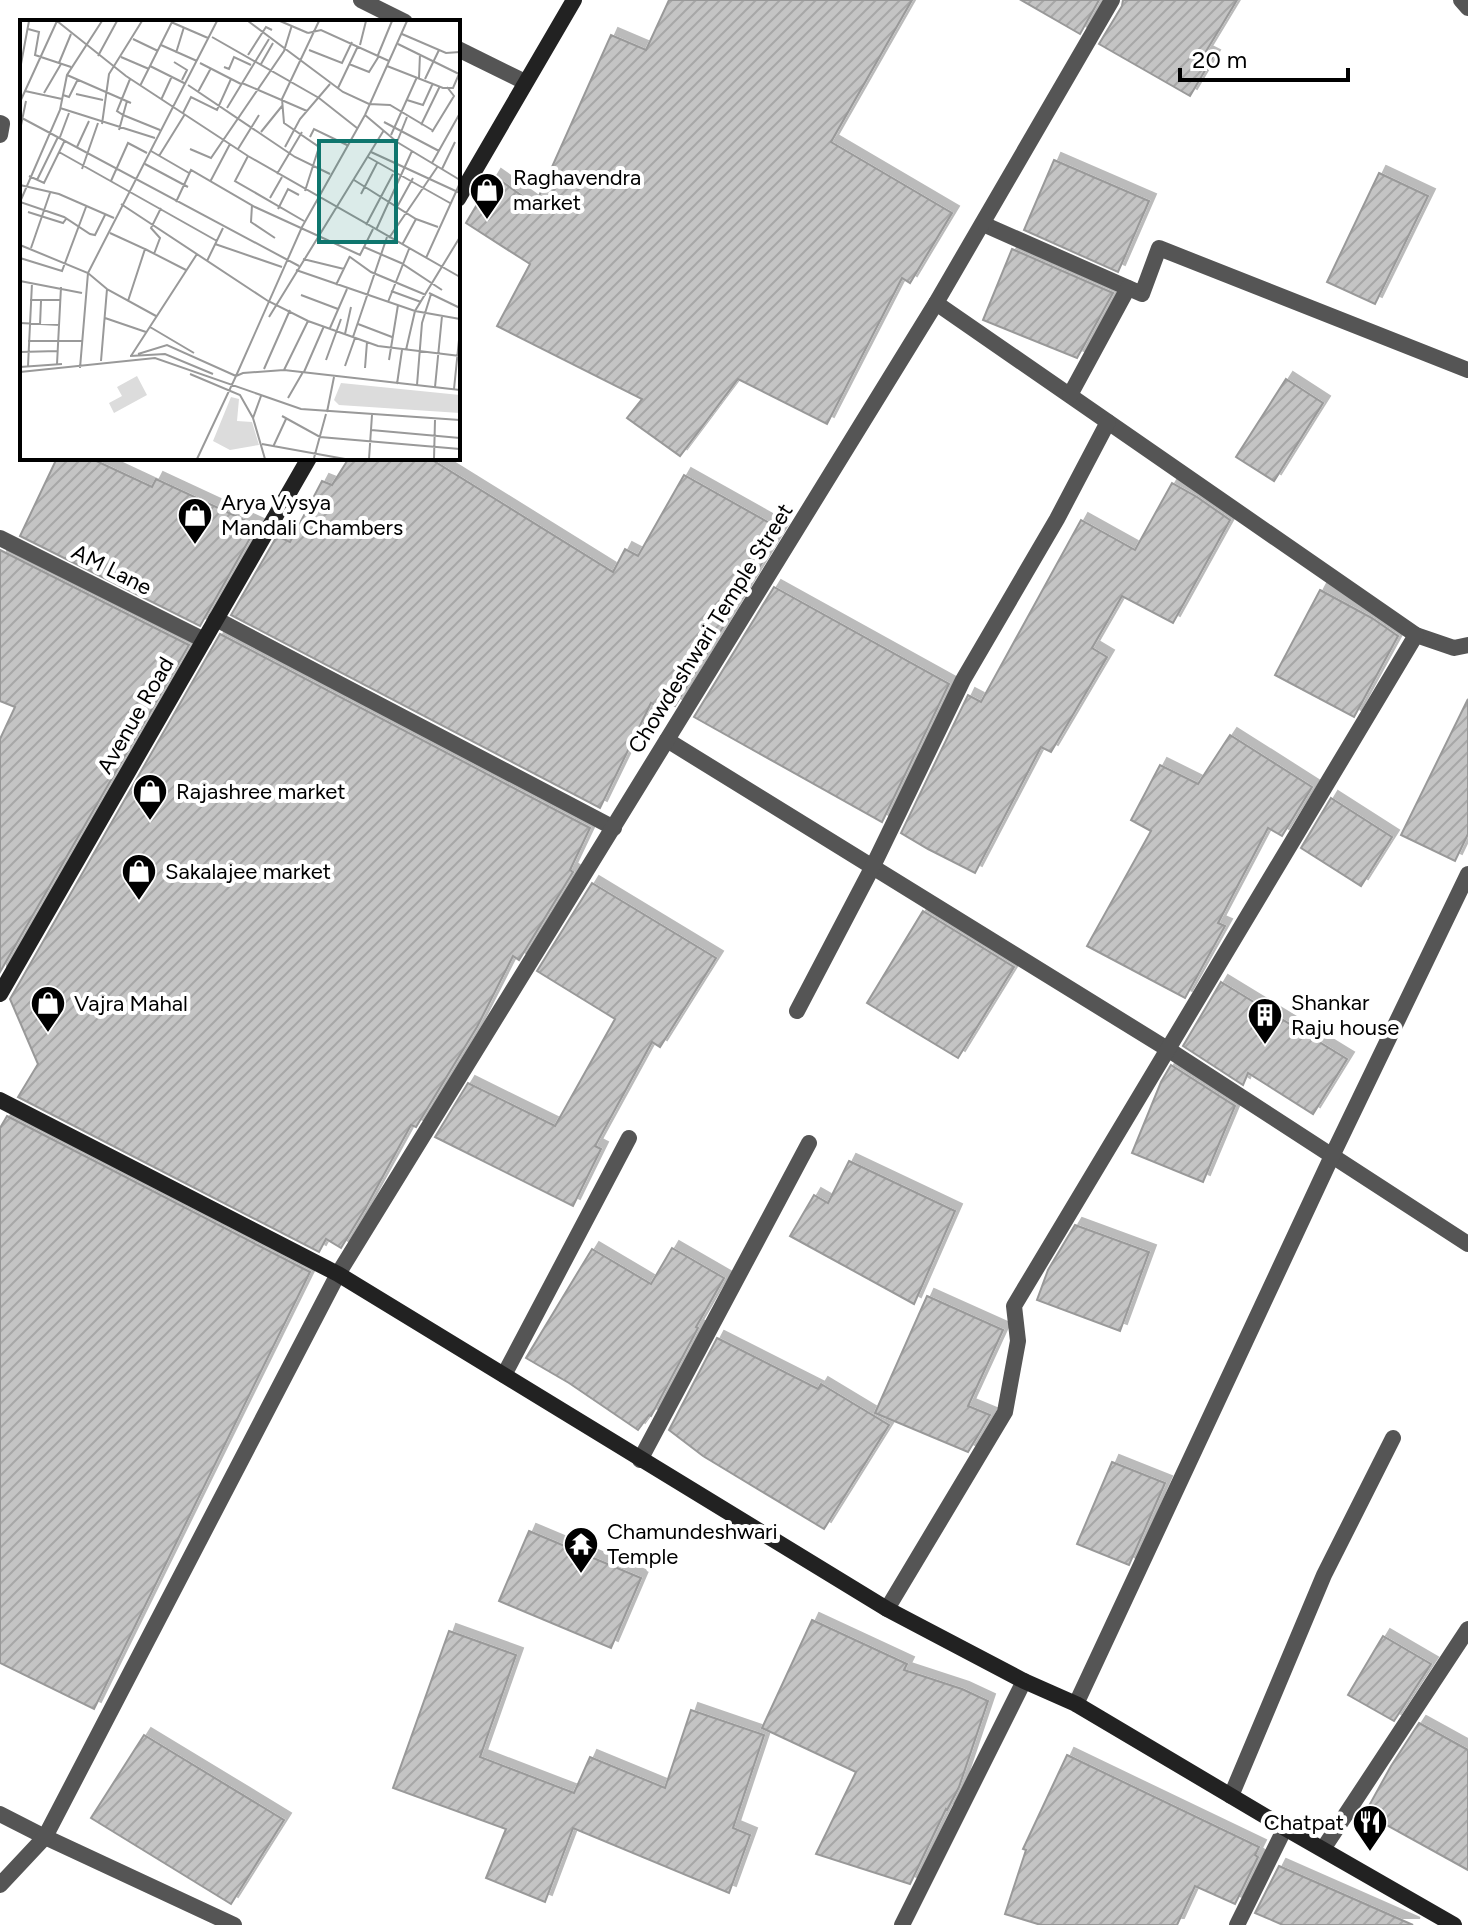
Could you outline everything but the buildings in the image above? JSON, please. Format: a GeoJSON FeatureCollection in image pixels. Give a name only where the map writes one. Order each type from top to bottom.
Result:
{"type":"FeatureCollection","features":[{"type":"Feature","properties":{"kind":"street"},"geometry":{"type":"LineString","coordinates":[[361,0],[401,20]]}},
{"type":"Feature","properties":{"kind":"street"},"geometry":{"type":"LineString","coordinates":[[460,196],[574,0]]}},
{"type":"Feature","properties":{"kind":"street","name":"Chowdeshwari Temple Street"},"geometry":{"type":"LineString","coordinates":[[0,1885],[45,1837],[338,1274],[936,303],[1112,0]]}},
{"type":"Feature","properties":{"kind":"street"},"geometry":{"type":"LineString","coordinates":[[1461,0],[1468,8]]}},
{"type":"Feature","properties":{"kind":"street"},"geometry":{"type":"LineString","coordinates":[[460,50],[525,82]]}},
{"type":"Feature","properties":{"kind":"street"},"geometry":{"type":"LineString","coordinates":[[0,123],[0,135]]}},
{"type":"Feature","properties":{"kind":"street"},"geometry":{"type":"LineString","coordinates":[[983,224],[1142,294],[1159,248],[1468,370]]}},
{"type":"Feature","properties":{"kind":"street"},"geometry":{"type":"LineString","coordinates":[[1070,395],[1128,288]]}},
{"type":"Feature","properties":{"kind":"street"},"geometry":{"type":"LineString","coordinates":[[936,303],[1416,635],[1454,648],[1468,645]]}},
{"type":"Feature","properties":{"kind":"street"},"geometry":{"type":"LineString","coordinates":[[797,1011],[872,868],[963,680],[1057,519],[1108,422]]}},
{"type":"Feature","properties":{"kind":"street","name":"Avenue Road"},"geometry":{"type":"LineString","coordinates":[[0,994],[308,460]]}},
{"type":"Feature","properties":{"kind":"street","name":"AM Lane"},"geometry":{"type":"LineString","coordinates":[[0,538],[204,640]]}},
{"type":"Feature","properties":{"kind":"street"},"geometry":{"type":"LineString","coordinates":[[216,619],[614,828]]}},
{"type":"Feature","properties":{"kind":"street"},"geometry":{"type":"LineString","coordinates":[[887,1609],[1005,1412],[1018,1341],[1014,1306],[1416,635]]}},
{"type":"Feature","properties":{"kind":"street"},"geometry":{"type":"LineString","coordinates":[[667,740],[1169,1050],[1468,1244]]}},
{"type":"Feature","properties":{"kind":"street"},"geometry":{"type":"LineString","coordinates":[[1076,1704],[1332,1156],[1468,874]]}},
{"type":"Feature","properties":{"kind":"street"},"geometry":{"type":"LineString","coordinates":[[0,1100],[338,1274],[887,1609],[1024,1681],[1076,1704],[1454,1925]]}},
{"type":"Feature","properties":{"kind":"street"},"geometry":{"type":"LineString","coordinates":[[504,1375],[629,1138]]}},
{"type":"Feature","properties":{"kind":"street"},"geometry":{"type":"LineString","coordinates":[[640,1460],[809,1143]]}},
{"type":"Feature","properties":{"kind":"street"},"geometry":{"type":"LineString","coordinates":[[1231,1796],[1324,1575],[1393,1438]]}},
{"type":"Feature","properties":{"kind":"street"},"geometry":{"type":"LineString","coordinates":[[1323,1849],[1468,1629]]}},
{"type":"Feature","properties":{"kind":"street"},"geometry":{"type":"LineString","coordinates":[[902,1925],[1024,1681]]}},
{"type":"Feature","properties":{"kind":"street"},"geometry":{"type":"LineString","coordinates":[[0,1814],[234,1925]]}},
{"type":"Feature","properties":{"kind":"street"},"geometry":{"type":"LineString","coordinates":[[1237,1925],[1285,1828]]}},
{"type":"Feature","properties":{"kind":"place","name":"Raghavendra market"},"geometry":{"type":"Point","coordinates":[487,221]}},
{"type":"Feature","properties":{"kind":"place","name":"Arya Vysya Mandali Chambers"},"geometry":{"type":"Point","coordinates":[195,546]}},
{"type":"Feature","properties":{"kind":"place","name":"Rajashree market"},"geometry":{"type":"Point","coordinates":[150,822]}},
{"type":"Feature","properties":{"kind":"place","name":"Sakalajee market"},"geometry":{"type":"Point","coordinates":[139,902]}},
{"type":"Feature","properties":{"kind":"place","name":"Vajra Mahal"},"geometry":{"type":"Point","coordinates":[48,1034]}},
{"type":"Feature","properties":{"kind":"place","name":"Shankar Raju house"},"geometry":{"type":"Point","coordinates":[1265,1046]}},
{"type":"Feature","properties":{"kind":"place","name":"Chamundeshwari Temple"},"geometry":{"type":"Point","coordinates":[581,1575]}},
{"type":"Feature","properties":{"kind":"place","name":"Chatpat"},"geometry":{"type":"Point","coordinates":[1370,1853]}}]}
